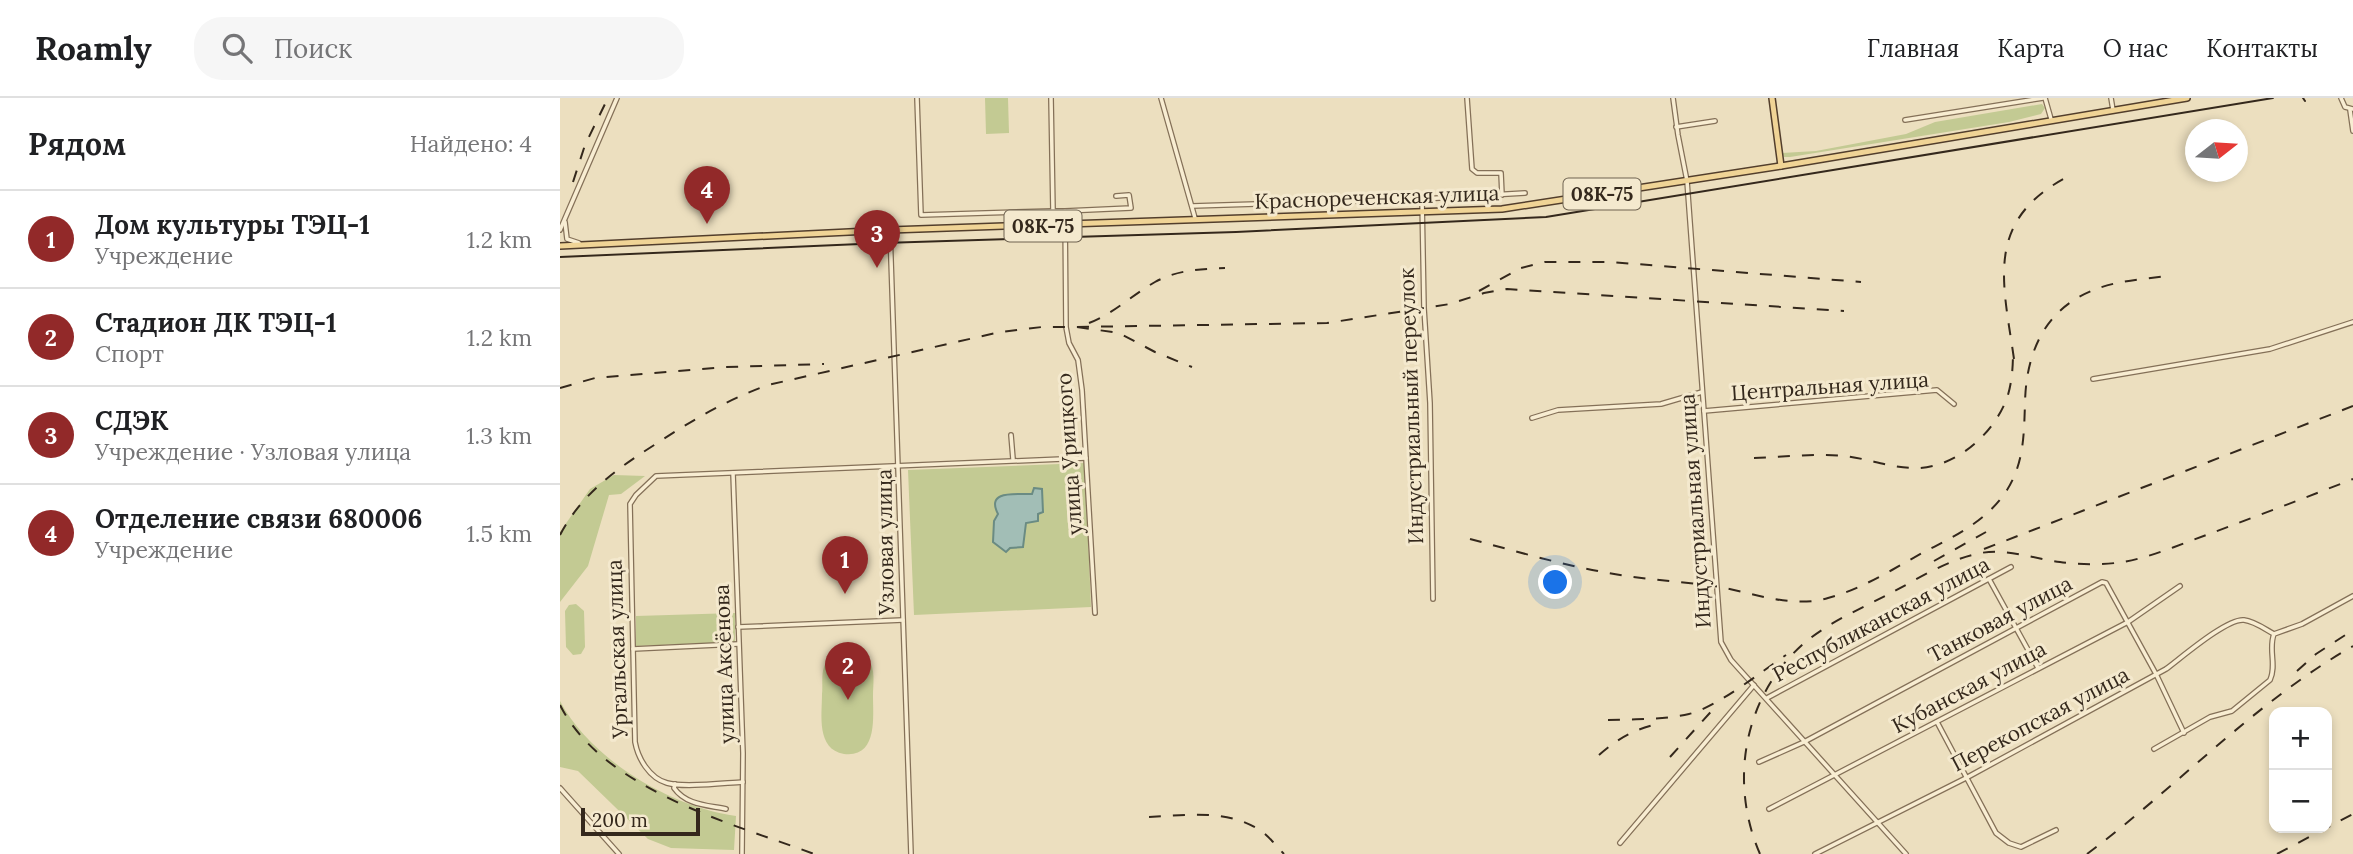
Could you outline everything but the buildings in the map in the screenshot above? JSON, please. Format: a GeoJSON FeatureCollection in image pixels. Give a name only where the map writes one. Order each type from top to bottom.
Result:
{"type":"FeatureCollection","features":[{"type":"Feature","properties":{"kind":"main road"},"geometry":{"type":"LineString","coordinates":[[1772,98],[1781,166]]}},
{"type":"Feature","properties":{"kind":"main road","name":"Краснореченская улица"},"geometry":{"type":"LineString","coordinates":[[560,246],[890,230],[1502,209],[1781,166],[2187,98]]}},
{"type":"Feature","properties":{"kind":"street"},"geometry":{"type":"LineString","coordinates":[[560,230],[617,98]]}},
{"type":"Feature","properties":{"kind":"street"},"geometry":{"type":"LineString","coordinates":[[917,98],[921,215],[1131,208],[1129,195],[1116,196]]}},
{"type":"Feature","properties":{"kind":"street"},"geometry":{"type":"LineString","coordinates":[[1051,98],[1053,211]]}},
{"type":"Feature","properties":{"kind":"street"},"geometry":{"type":"LineString","coordinates":[[1161,98],[1195,220]]}},
{"type":"Feature","properties":{"kind":"street"},"geometry":{"type":"LineString","coordinates":[[1467,98],[1472,169],[1477,173],[1501,173],[1503,195]]}},
{"type":"Feature","properties":{"kind":"street","name":"Индустриальная улица"},"geometry":{"type":"LineString","coordinates":[[1673,98],[1687,181],[1716,595],[1719,630],[1724,649],[1906,854]]}},
{"type":"Feature","properties":{"kind":"street"},"geometry":{"type":"LineString","coordinates":[[1905,120],[2044,98],[2051,119]]}},
{"type":"Feature","properties":{"kind":"street"},"geometry":{"type":"LineString","coordinates":[[2111,98],[2113,110]]}},
{"type":"Feature","properties":{"kind":"street"},"geometry":{"type":"LineString","coordinates":[[2341,98],[2342,104],[2351,110],[2353,131]]}},
{"type":"Feature","properties":{"kind":"street"},"geometry":{"type":"LineString","coordinates":[[1676,127],[1715,121]]}},
{"type":"Feature","properties":{"kind":"street"},"geometry":{"type":"LineString","coordinates":[[1192,206],[1422,199],[1525,192]]}},
{"type":"Feature","properties":{"kind":"street","name":"Индустриальный переулок"},"geometry":{"type":"LineString","coordinates":[[1422,199],[1424,308],[1430,402],[1433,600]]}},
{"type":"Feature","properties":{"kind":"street","name":"улица Урицкого"},"geometry":{"type":"LineString","coordinates":[[1065,211],[1066,327],[1069,343],[1078,360],[1082,390],[1095,613]]}},
{"type":"Feature","properties":{"kind":"street"},"geometry":{"type":"LineString","coordinates":[[565,220],[567,239],[587,245]]}},
{"type":"Feature","properties":{"kind":"street","name":"Узловая улица"},"geometry":{"type":"LineString","coordinates":[[890,230],[911,854]]}},
{"type":"Feature","properties":{"kind":"street"},"geometry":{"type":"LineString","coordinates":[[2093,379],[2270,349],[2353,322]]}},
{"type":"Feature","properties":{"kind":"street","name":"Центральная улица"},"geometry":{"type":"LineString","coordinates":[[1704,411],[1937,390],[1954,404]]}},
{"type":"Feature","properties":{"kind":"street","name":"Центральная улица"},"geometry":{"type":"LineString","coordinates":[[1532,418],[1558,410],[1661,404],[1702,392]]}},
{"type":"Feature","properties":{"kind":"street"},"geometry":{"type":"LineString","coordinates":[[1011,435],[1013,459]]}},
{"type":"Feature","properties":{"kind":"street"},"geometry":{"type":"LineString","coordinates":[[733,473],[1086,457]]}},
{"type":"Feature","properties":{"kind":"street","name":"Ургальская улица"},"geometry":{"type":"LineString","coordinates":[[726,809],[687,801],[674,788],[675,784],[665,783],[649,771],[636,750],[630,504],[656,476],[733,473]]}},
{"type":"Feature","properties":{"kind":"street","name":"улица Аксёнова"},"geometry":{"type":"LineString","coordinates":[[733,473],[743,782],[742,854]]}},
{"type":"Feature","properties":{"kind":"street","name":"Республиканская улица"},"geometry":{"type":"LineString","coordinates":[[1766,698],[2011,567]]}},
{"type":"Feature","properties":{"kind":"street"},"geometry":{"type":"LineString","coordinates":[[1989,579],[2038,668]]}},
{"type":"Feature","properties":{"kind":"street","name":"Танковая улица"},"geometry":{"type":"LineString","coordinates":[[1759,762],[1804,742],[2102,582],[2106,583],[2128,622],[2184,733]]}},
{"type":"Feature","properties":{"kind":"street","name":"Кубанская улица"},"geometry":{"type":"LineString","coordinates":[[1769,809],[2128,622],[2180,586]]}},
{"type":"Feature","properties":{"kind":"street"},"geometry":{"type":"LineString","coordinates":[[2154,749],[2210,717],[2232,711],[2270,680],[2273,664],[2271,644],[2274,634],[2302,624],[2353,596]]}},
{"type":"Feature","properties":{"kind":"street"},"geometry":{"type":"LineString","coordinates":[[737,627],[902,620]]}},
{"type":"Feature","properties":{"kind":"street","name":"Перекопская улица"},"geometry":{"type":"LineString","coordinates":[[1815,854],[1966,778],[2156,674],[2238,620],[2250,621],[2274,634]]}},
{"type":"Feature","properties":{"kind":"street"},"geometry":{"type":"LineString","coordinates":[[633,649],[738,644]]}},
{"type":"Feature","properties":{"kind":"street"},"geometry":{"type":"LineString","coordinates":[[1620,843],[1754,685]]}},
{"type":"Feature","properties":{"kind":"street"},"geometry":{"type":"LineString","coordinates":[[1937,722],[1993,829],[2005,840],[2021,847],[2056,830]]}},
{"type":"Feature","properties":{"kind":"street"},"geometry":{"type":"LineString","coordinates":[[675,784],[743,782]]}},
{"type":"Feature","properties":{"kind":"street"},"geometry":{"type":"LineString","coordinates":[[560,788],[619,854]]}},
{"type":"Feature","properties":{"kind":"green space"},"geometry":{"type":"Polygon","coordinates":[[[985,98],[1008,98],[1009,133],[986,134],[985,98]]]}},
{"type":"Feature","properties":{"kind":"green space"},"geometry":{"type":"Polygon","coordinates":[[[2042,104],[2045,108],[2041,114],[2009,122],[1790,157],[1784,157],[1782,153],[1816,151],[1906,134],[1935,122],[2042,104]]]}},
{"type":"Feature","properties":{"kind":"green space"},"geometry":{"type":"Polygon","coordinates":[[[1085,463],[1091,607],[914,615],[908,470],[1085,463]]]}},
{"type":"Feature","properties":{"kind":"green space"},"geometry":{"type":"Polygon","coordinates":[[[614,475],[645,476],[621,494],[609,495],[588,566],[560,602],[560,532],[590,489],[614,475]]]}},
{"type":"Feature","properties":{"kind":"green space"},"geometry":{"type":"Polygon","coordinates":[[[576,604],[584,611],[585,647],[581,654],[573,655],[566,647],[565,611],[569,605],[576,604]]]}},
{"type":"Feature","properties":{"kind":"green space"},"geometry":{"type":"Polygon","coordinates":[[[735,613],[735,642],[636,646],[636,616],[735,613]]]}},
{"type":"Feature","properties":{"kind":"green space"},"geometry":{"type":"Polygon","coordinates":[[[843,651],[857,652],[866,657],[873,672],[873,725],[868,743],[863,750],[855,754],[835,751],[822,730],[823,670],[829,659],[843,651]]]}},
{"type":"Feature","properties":{"kind":"green space"},"geometry":{"type":"Polygon","coordinates":[[[560,701],[591,743],[635,777],[685,803],[736,816],[734,850],[671,848],[648,839],[578,771],[560,767],[560,701]]]}},
{"type":"Feature","properties":{"kind":"water"},"geometry":{"type":"Polygon","coordinates":[[[1034,488],[1042,489],[1043,512],[1038,514],[1038,521],[1026,523],[1023,547],[1010,548],[1006,552],[993,542],[994,521],[998,514],[996,500],[1005,495],[1032,494],[1034,488]]]}},
{"type":"Feature","properties":{"kind":"tram line"},"geometry":{"type":"LineString","coordinates":[[560,257],[1236,232],[1546,217],[2273,98]]}},
{"type":"Feature","properties":{"kind":"railway"},"geometry":{"type":"LineString","coordinates":[[573,182],[585,145],[605,104]]}},
{"type":"Feature","properties":{"kind":"railway"},"geometry":{"type":"LineString","coordinates":[[2014,359],[2004,279],[2005,256],[2011,234],[2022,213],[2040,194],[2067,177]]}},
{"type":"Feature","properties":{"kind":"railway"},"geometry":{"type":"LineString","coordinates":[[1479,291],[1521,268],[1545,262],[1611,262],[1861,282]]}},
{"type":"Feature","properties":{"kind":"railway"},"geometry":{"type":"LineString","coordinates":[[1089,323],[1163,278],[1189,271],[1225,268]]}},
{"type":"Feature","properties":{"kind":"railway"},"geometry":{"type":"LineString","coordinates":[[1470,539],[1598,571],[1714,586],[1785,601],[1814,601],[1841,594],[1959,534],[1999,501],[2013,480],[2020,459],[2026,384],[2035,349],[2042,333],[2065,306],[2107,285],[2172,275]]}},
{"type":"Feature","properties":{"kind":"railway"},"geometry":{"type":"LineString","coordinates":[[1077,327],[1327,323],[1450,304],[1507,289],[1844,311]]}},
{"type":"Feature","properties":{"kind":"railway"},"geometry":{"type":"LineString","coordinates":[[560,535],[580,505],[618,470],[700,417],[768,385],[1000,332],[1042,327],[1077,327],[1119,333],[1192,367]]}},
{"type":"Feature","properties":{"kind":"railway"},"geometry":{"type":"LineString","coordinates":[[1754,458],[1834,455],[1910,468],[1933,466],[1947,461],[1961,454],[1984,435],[2001,411],[2010,387],[2013,351]]}},
{"type":"Feature","properties":{"kind":"railway"},"geometry":{"type":"LineString","coordinates":[[560,388],[595,378],[726,367],[824,364]]}},
{"type":"Feature","properties":{"kind":"railway"},"geometry":{"type":"LineString","coordinates":[[1984,549],[2353,406]]}},
{"type":"Feature","properties":{"kind":"railway"},"geometry":{"type":"LineString","coordinates":[[1760,854],[1750,827],[1745,799],[1747,743],[1766,690],[1782,666],[1802,645],[1822,630],[1934,570],[1969,556],[2001,552],[2075,564],[2123,562],[2166,550],[2353,479]]}},
{"type":"Feature","properties":{"kind":"railway"},"geometry":{"type":"LineString","coordinates":[[1934,561],[1986,532]]}},
{"type":"Feature","properties":{"kind":"railway"},"geometry":{"type":"LineString","coordinates":[[2297,671],[2316,654],[2353,630]]}},
{"type":"Feature","properties":{"kind":"railway"},"geometry":{"type":"LineString","coordinates":[[2087,854],[2283,693],[2353,646]]}},
{"type":"Feature","properties":{"kind":"railway"},"geometry":{"type":"LineString","coordinates":[[1608,720],[1669,717],[1700,710],[1739,688],[1786,655]]}},
{"type":"Feature","properties":{"kind":"railway"},"geometry":{"type":"LineString","coordinates":[[560,705],[580,735],[606,760],[637,781],[708,816],[814,854]]}},
{"type":"Feature","properties":{"kind":"railway"},"geometry":{"type":"LineString","coordinates":[[1670,757],[1717,705]]}},
{"type":"Feature","properties":{"kind":"railway"},"geometry":{"type":"LineString","coordinates":[[1599,755],[1624,737],[1653,725]]}},
{"type":"Feature","properties":{"kind":"railway"},"geometry":{"type":"LineString","coordinates":[[2277,854],[2353,814]]}},
{"type":"Feature","properties":{"kind":"railway"},"geometry":{"type":"LineString","coordinates":[[1149,817],[1209,815],[1238,820],[1265,834],[1284,854]]}},
{"type":"Feature","properties":{"kind":"place","name":"Отделение связи 680006"},"geometry":{"type":"Point","coordinates":[707,224]}},
{"type":"Feature","properties":{"kind":"place","name":"СДЭК"},"geometry":{"type":"Point","coordinates":[877,268]}},
{"type":"Feature","properties":{"kind":"place","name":"Дом культуры ТЭЦ-1"},"geometry":{"type":"Point","coordinates":[845,594]}},
{"type":"Feature","properties":{"kind":"place","name":"Стадион ДК ТЭЦ-1"},"geometry":{"type":"Point","coordinates":[848,700]}}]}
